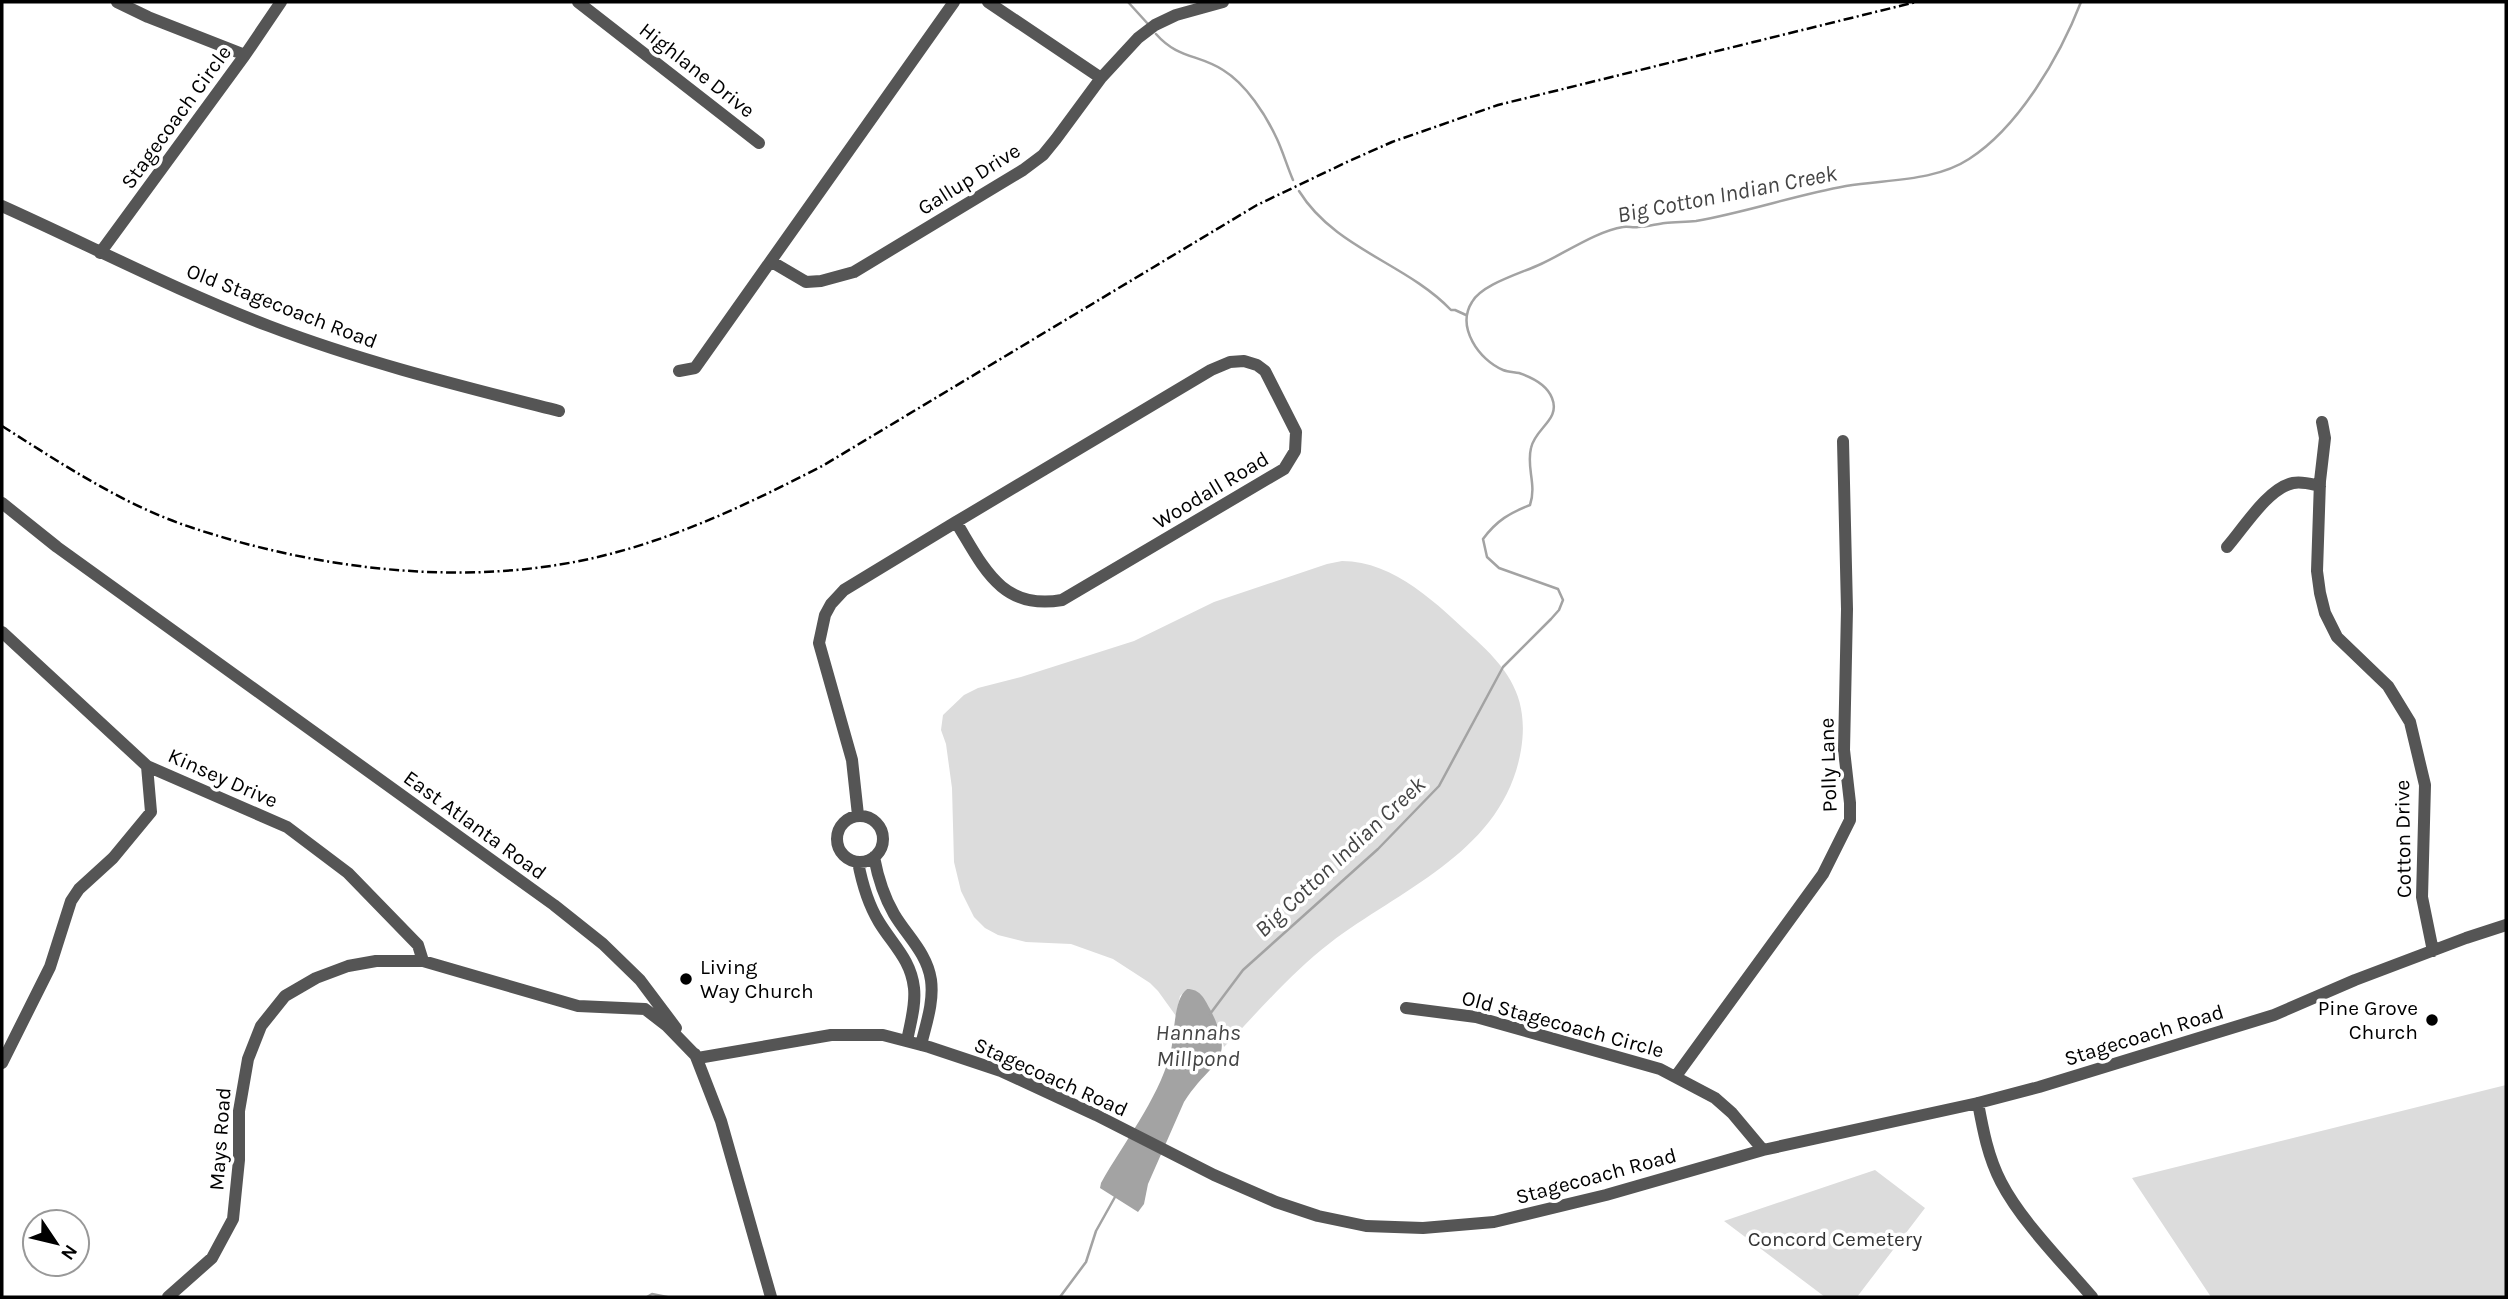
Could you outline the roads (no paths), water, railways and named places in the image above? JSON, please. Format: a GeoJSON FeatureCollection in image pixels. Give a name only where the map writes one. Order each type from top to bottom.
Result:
{"type":"FeatureCollection","features":[{"type":"Feature","properties":{"kind":"street"},"geometry":{"type":"LineString","coordinates":[[117,2],[246,55]]}},
{"type":"Feature","properties":{"kind":"street","name":"Stagecoach Circle"},"geometry":{"type":"LineString","coordinates":[[100,253],[246,55],[281,2]]}},
{"type":"Feature","properties":{"kind":"street","name":"Highlane Drive"},"geometry":{"type":"LineString","coordinates":[[578,2],[759,143]]}},
{"type":"Feature","properties":{"kind":"street"},"geometry":{"type":"LineString","coordinates":[[678,371],[695,368],[954,2]]}},
{"type":"Feature","properties":{"kind":"street"},"geometry":{"type":"LineString","coordinates":[[988,2],[1101,78]]}},
{"type":"Feature","properties":{"kind":"street","name":"Gallup Drive"},"geometry":{"type":"LineString","coordinates":[[772,262],[806,282],[854,272],[1023,170],[1043,155],[1120,55],[1155,25],[1195,8],[1223,2]]}},
{"type":"Feature","properties":{"kind":"street","name":"Old Stagecoach Road"},"geometry":{"type":"LineString","coordinates":[[2,206],[100,253],[268,326],[376,363],[559,411]]}},
{"type":"Feature","properties":{"kind":"street","name":"Woodall Road"},"geometry":{"type":"LineString","coordinates":[[858,815],[852,756],[820,650],[823,621],[831,604],[844,590],[956,522],[1211,370],[1230,362],[1252,362],[1265,371],[1297,432],[1295,452],[1283,469],[1062,600],[1025,600],[998,585],[986,572],[956,522]]}},
{"type":"Feature","properties":{"kind":"street","name":"Cotton Drive"},"geometry":{"type":"LineString","coordinates":[[2322,422],[2325,438],[2320,486],[2317,571],[2325,613],[2337,637],[2388,686],[2410,722],[2425,785],[2422,897],[2433,951]]}},
{"type":"Feature","properties":{"kind":"street","name":"Polly Lane"},"geometry":{"type":"LineString","coordinates":[[1676,1076],[1823,874],[1850,820],[1844,750],[1847,609],[1843,441]]}},
{"type":"Feature","properties":{"kind":"street"},"geometry":{"type":"LineString","coordinates":[[2227,547],[2270,496],[2290,483],[2305,482],[2320,486]]}},
{"type":"Feature","properties":{"kind":"street","name":"East Atlanta Road"},"geometry":{"type":"LineString","coordinates":[[2,503],[57,547],[554,905],[603,944],[640,980],[698,1058],[721,1121],[771,1297]]}},
{"type":"Feature","properties":{"kind":"street","name":"Kinsey Drive"},"geometry":{"type":"LineString","coordinates":[[2,632],[147,766],[287,827],[348,873],[418,945],[423,961]]}},
{"type":"Feature","properties":{"kind":"street"},"geometry":{"type":"LineString","coordinates":[[2,1063],[50,967],[71,901],[79,889],[113,858],[151,811],[147,766]]}},
{"type":"Feature","properties":{"kind":"street"},"geometry":{"type":"LineString","coordinates":[[858,815],[871,818],[883,831],[882,846],[874,857],[858,862],[843,854],[837,839],[843,823],[858,815]]}},
{"type":"Feature","properties":{"kind":"street"},"geometry":{"type":"LineString","coordinates":[[874,857],[885,897],[920,951],[930,974],[930,1007],[921,1045]]}},
{"type":"Feature","properties":{"kind":"street"},"geometry":{"type":"LineString","coordinates":[[858,862],[871,907],[905,957],[911,972],[914,996],[907,1041]]}},
{"type":"Feature","properties":{"kind":"street","name":"Stagecoach Road"},"geometry":{"type":"LineString","coordinates":[[698,1058],[831,1035],[883,1035],[1001,1071],[1237,1186],[1318,1216],[1366,1226],[1423,1228],[1494,1222],[1606,1195],[1763,1150],[2039,1087],[2274,1014],[2506,925]]}},
{"type":"Feature","properties":{"kind":"street","name":"Mays Road"},"geometry":{"type":"LineString","coordinates":[[168,1297],[212,1258],[233,1219],[239,1160],[239,1111],[248,1059],[261,1026],[285,996],[316,978],[348,966],[376,961],[423,961],[578,1006],[645,1009],[667,1026],[698,1058]]}},
{"type":"Feature","properties":{"kind":"street","name":"Old Stagecoach Circle"},"geometry":{"type":"LineString","coordinates":[[1406,1009],[1489,1020],[1660,1069],[1715,1098],[1732,1113],[1763,1150]]}},
{"type":"Feature","properties":{"kind":"street"},"geometry":{"type":"LineString","coordinates":[[1978,1103],[1989,1155],[2001,1183],[2016,1207],[2092,1297]]}},
{"type":"Feature","properties":{"kind":"water","name":"Hannahs Millpond"},"geometry":{"type":"Polygon","coordinates":[[[1187,989],[1198,992],[1208,1005],[1222,1041],[1221,1051],[1218,1060],[1184,1102],[1148,1184],[1144,1204],[1138,1212],[1100,1188],[1101,1183],[1157,1089],[1170,1055],[1179,1001],[1187,989]]]}},
{"type":"Feature","properties":{"kind":"waterway"},"geometry":{"type":"LineString","coordinates":[[1128,2],[1148,24]]}},
{"type":"Feature","properties":{"kind":"waterway","name":"Big Cotton Indian Creek"},"geometry":{"type":"LineString","coordinates":[[1210,1014],[1243,970],[1378,849],[1439,786],[1503,667],[1551,619],[1563,600],[1558,589],[1499,568],[1487,557],[1483,539],[1488,532],[1504,518],[1530,505],[1531,448],[1550,418],[1554,406],[1550,393],[1538,382],[1519,373],[1503,370],[1478,351],[1468,332],[1467,322],[1468,312],[1477,296],[1493,284],[1613,229],[1696,221],[1827,190],[1925,176],[1955,166],[1987,145],[2005,129],[2021,109],[2050,67],[2081,2]]}},
{"type":"Feature","properties":{"kind":"waterway"},"geometry":{"type":"LineString","coordinates":[[1156,34],[1172,48],[1214,65],[1240,83],[1267,120],[1293,180]]}},
{"type":"Feature","properties":{"kind":"waterway"},"geometry":{"type":"LineString","coordinates":[[1299,191],[1314,211],[1351,242],[1413,280],[1451,310],[1466,315]]}},
{"type":"Feature","properties":{"kind":"waterway","name":"Big Cotton Indian Creek"},"geometry":{"type":"LineString","coordinates":[[1060,1297],[1086,1262],[1096,1231],[1115,1197]]}},
{"type":"Feature","properties":{"kind":"waterway","name":"Big Cotton Indian Creek"},"geometry":{"type":"LineString","coordinates":[[647,1297],[652,1294],[667,1297]]}},
{"type":"Feature","properties":{"kind":"railway"},"geometry":{"type":"LineString","coordinates":[[2,426],[94,483],[143,508],[193,528],[289,554],[389,569],[440,572],[490,572],[589,559],[680,532],[767,494],[824,465],[1257,205],[1392,142],[1498,105],[1916,2]]}},
{"type":"Feature","properties":{"kind":"place","name":"Living Way Church"},"geometry":{"type":"Point","coordinates":[686,979]}},
{"type":"Feature","properties":{"kind":"place","name":"Pine Grove Church"},"geometry":{"type":"Point","coordinates":[2432,1020]}},
{"type":"Feature","properties":{"kind":"park label","name":"Concord Cemetery"},"geometry":{"type":"Point","coordinates":[1835,1239]}}]}
